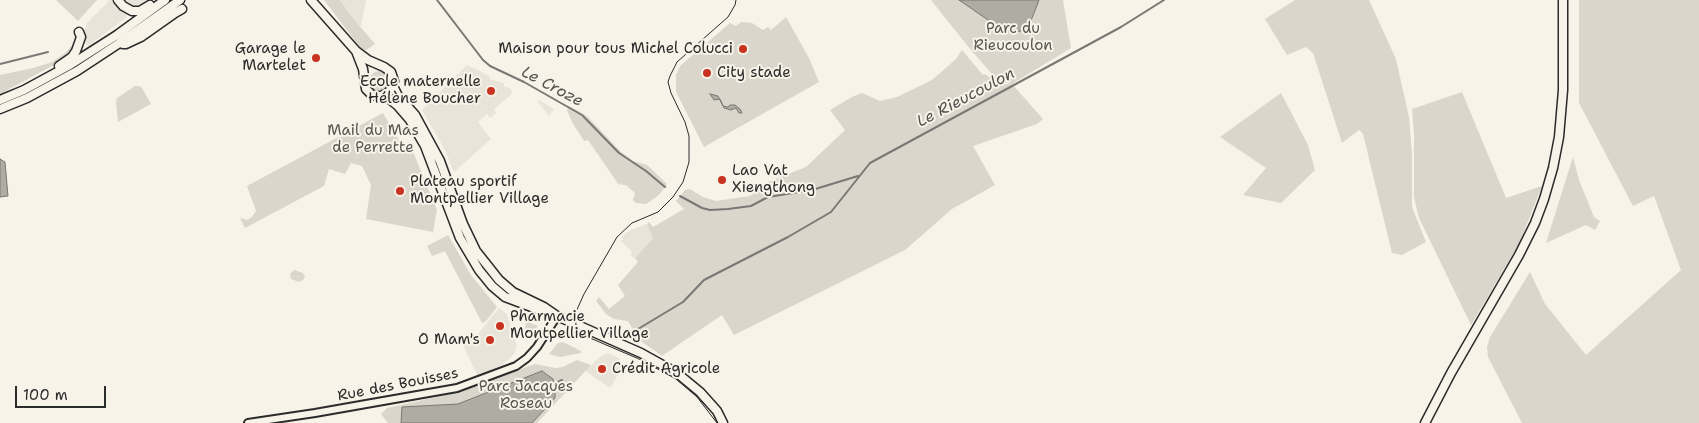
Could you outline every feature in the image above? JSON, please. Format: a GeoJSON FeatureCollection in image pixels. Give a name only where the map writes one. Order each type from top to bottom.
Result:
{"type":"FeatureCollection","features":[{"type":"Feature","properties":{"kind":"main road"},"geometry":{"type":"LineString","coordinates":[[118,0],[127,9],[136,12],[144,10],[158,0]]}},
{"type":"Feature","properties":{"kind":"main road"},"geometry":{"type":"LineString","coordinates":[[0,100],[48,78],[90,53],[165,0]]}},
{"type":"Feature","properties":{"kind":"main road"},"geometry":{"type":"LineString","coordinates":[[0,109],[52,86],[118,44],[180,0]]}},
{"type":"Feature","properties":{"kind":"main road"},"geometry":{"type":"LineString","coordinates":[[310,0],[356,51],[368,60],[391,72],[394,81],[393,86],[388,93],[381,96]]}},
{"type":"Feature","properties":{"kind":"main road"},"geometry":{"type":"LineString","coordinates":[[319,0],[334,26]]}},
{"type":"Feature","properties":{"kind":"main road"},"geometry":{"type":"LineString","coordinates":[[1425,423],[1438,396],[1519,255],[1535,223],[1544,199],[1559,137],[1563,90],[1563,0]]}},
{"type":"Feature","properties":{"kind":"main road"},"geometry":{"type":"LineString","coordinates":[[118,44],[126,44],[141,37],[182,10]]}},
{"type":"Feature","properties":{"kind":"main road"},"geometry":{"type":"LineString","coordinates":[[24,90],[72,57],[80,44],[81,37],[78,32]]}},
{"type":"Feature","properties":{"kind":"main road"},"geometry":{"type":"LineString","coordinates":[[356,51],[363,69],[364,85],[368,92],[376,96],[388,98],[398,105],[410,120],[425,146],[460,238],[479,270],[492,286],[505,296],[557,316]]}},
{"type":"Feature","properties":{"kind":"main road"},"geometry":{"type":"LineString","coordinates":[[364,78],[368,70],[380,66]]}},
{"type":"Feature","properties":{"kind":"main road"},"geometry":{"type":"LineString","coordinates":[[393,86],[398,96],[415,115],[440,161],[463,224],[476,251],[499,280],[513,292],[544,307],[557,316],[648,357],[677,373],[700,392],[717,412],[723,423]]}},
{"type":"Feature","properties":{"kind":"street","name":"Rue des Bouisses"},"geometry":{"type":"LineString","coordinates":[[248,423],[456,388],[516,366],[527,358],[537,346],[557,316]]}},
{"type":"Feature","properties":{"kind":"shaded area"},"geometry":{"type":"Polygon","coordinates":[[[110,0],[147,0],[88,46],[83,40],[86,24],[110,0]]]}},
{"type":"Feature","properties":{"kind":"shaded area"},"geometry":{"type":"Polygon","coordinates":[[[340,0],[366,0],[361,27],[352,17],[340,0]]]}},
{"type":"Feature","properties":{"kind":"shaded area"},"geometry":{"type":"Polygon","coordinates":[[[959,0],[1039,0],[1029,26],[1021,31],[1011,32],[1004,31],[959,0]]]}},
{"type":"Feature","properties":{"kind":"shaded area"},"geometry":{"type":"Polygon","coordinates":[[[467,65],[486,74],[490,77],[489,79],[504,83],[504,86],[511,89],[512,94],[494,109],[496,113],[490,118],[487,114],[478,122],[491,139],[454,172],[445,150],[422,110],[467,65]]]}},
{"type":"Feature","properties":{"kind":"shaded area"},"geometry":{"type":"Polygon","coordinates":[[[710,94],[718,96],[720,99],[714,100],[710,94]]]}},
{"type":"Feature","properties":{"kind":"shaded area"},"geometry":{"type":"Polygon","coordinates":[[[539,100],[554,109],[549,116],[538,102],[539,100]]]}},
{"type":"Feature","properties":{"kind":"shaded area"},"geometry":{"type":"Polygon","coordinates":[[[735,105],[742,113],[739,113],[736,108],[731,110],[723,106],[735,105]]]}},
{"type":"Feature","properties":{"kind":"shaded area"},"geometry":{"type":"Polygon","coordinates":[[[0,159],[5,162],[8,196],[0,197],[0,159]]]}},
{"type":"Feature","properties":{"kind":"shaded area"},"geometry":{"type":"Polygon","coordinates":[[[647,224],[653,237],[635,258],[630,255],[632,252],[621,241],[623,239],[621,237],[629,231],[647,224]]]}},
{"type":"Feature","properties":{"kind":"shaded area"},"geometry":{"type":"Polygon","coordinates":[[[499,308],[507,314],[517,346],[514,354],[502,365],[478,377],[462,343],[478,334],[499,308]]]}},
{"type":"Feature","properties":{"kind":"shaded area"},"geometry":{"type":"Polygon","coordinates":[[[607,353],[619,358],[622,368],[610,388],[585,371],[607,353]]]}},
{"type":"Feature","properties":{"kind":"shaded area","name":"Parc Jacques Roseau"},"geometry":{"type":"Polygon","coordinates":[[[542,371],[553,379],[555,398],[532,423],[401,423],[402,407],[458,404],[542,371]]]}},
{"type":"Feature","properties":{"kind":"green space"},"geometry":{"type":"Polygon","coordinates":[[[56,0],[97,0],[78,21],[56,0]]]}},
{"type":"Feature","properties":{"kind":"green space"},"geometry":{"type":"Polygon","coordinates":[[[324,0],[340,0],[375,44],[366,50],[362,50],[324,0]]]}},
{"type":"Feature","properties":{"kind":"green space","name":"Parc du Rieucoulon"},"geometry":{"type":"Polygon","coordinates":[[[931,0],[1063,0],[1071,48],[1012,84],[1043,119],[1037,124],[973,146],[995,185],[952,209],[905,250],[734,335],[722,315],[662,356],[638,339],[628,321],[614,319],[606,314],[596,301],[599,297],[609,309],[625,296],[618,285],[638,262],[635,258],[653,238],[647,224],[649,222],[653,227],[684,209],[676,201],[685,190],[690,189],[703,197],[716,201],[750,196],[758,191],[758,186],[806,167],[845,130],[830,110],[862,93],[880,101],[897,97],[932,80],[956,59],[962,50],[983,75],[985,74],[1000,84],[1010,84],[997,80],[931,0]]]}},
{"type":"Feature","properties":{"kind":"green space"},"geometry":{"type":"Polygon","coordinates":[[[1295,0],[1369,0],[1396,59],[1409,117],[1412,153],[1412,207],[1426,242],[1402,255],[1392,253],[1363,134],[1359,130],[1342,143],[1313,53],[1306,47],[1287,55],[1265,19],[1295,0]]]}},
{"type":"Feature","properties":{"kind":"green space"},"geometry":{"type":"Polygon","coordinates":[[[1579,0],[1699,0],[1699,423],[1522,423],[1488,357],[1487,347],[1490,337],[1530,272],[1545,304],[1586,355],[1681,270],[1654,196],[1633,206],[1579,103],[1579,0]]]}},
{"type":"Feature","properties":{"kind":"green space"},"geometry":{"type":"Polygon","coordinates":[[[786,17],[809,58],[819,82],[704,147],[676,92],[676,75],[680,66],[730,23],[736,26],[741,22],[752,23],[763,30],[768,27],[771,30],[786,17]]]}},
{"type":"Feature","properties":{"kind":"green space"},"geometry":{"type":"Polygon","coordinates":[[[76,41],[74,48],[54,65],[0,94],[0,75],[52,62],[65,53],[76,41]]]}},
{"type":"Feature","properties":{"kind":"green space"},"geometry":{"type":"Polygon","coordinates":[[[379,71],[386,74],[389,81],[386,88],[379,91],[372,88],[369,81],[372,74],[379,71]]]}},
{"type":"Feature","properties":{"kind":"green space"},"geometry":{"type":"Polygon","coordinates":[[[135,86],[142,88],[151,104],[118,122],[117,98],[135,86]]]}},
{"type":"Feature","properties":{"kind":"green space"},"geometry":{"type":"Polygon","coordinates":[[[1462,92],[1506,198],[1542,186],[1519,244],[1471,325],[1419,218],[1414,197],[1412,109],[1462,92]]]}},
{"type":"Feature","properties":{"kind":"green space"},"geometry":{"type":"Polygon","coordinates":[[[1281,93],[1308,145],[1315,170],[1281,203],[1243,195],[1266,168],[1220,137],[1281,93]]]}},
{"type":"Feature","properties":{"kind":"green space"},"geometry":{"type":"Polygon","coordinates":[[[569,106],[587,116],[620,151],[633,161],[647,165],[667,184],[659,195],[646,204],[636,203],[633,200],[634,192],[626,185],[621,183],[619,185],[588,140],[584,141],[572,122],[567,110],[569,106]]]}},
{"type":"Feature","properties":{"kind":"green space","name":"Mail du Mas de Perrette"},"geometry":{"type":"Polygon","coordinates":[[[383,113],[402,146],[409,142],[437,210],[433,232],[366,219],[371,185],[362,166],[351,163],[345,174],[329,169],[324,186],[245,228],[240,218],[247,220],[256,211],[247,186],[383,113]]]}},
{"type":"Feature","properties":{"kind":"green space"},"geometry":{"type":"Polygon","coordinates":[[[1573,157],[1579,180],[1594,217],[1600,221],[1595,230],[1586,225],[1546,243],[1573,157]]]}},
{"type":"Feature","properties":{"kind":"green space"},"geometry":{"type":"Polygon","coordinates":[[[448,235],[471,275],[497,307],[486,321],[482,323],[445,251],[432,256],[427,246],[448,235]]]}},
{"type":"Feature","properties":{"kind":"green space"},"geometry":{"type":"Polygon","coordinates":[[[294,270],[303,273],[305,277],[303,280],[299,282],[291,279],[290,274],[294,270]]]}},
{"type":"Feature","properties":{"kind":"green space"},"geometry":{"type":"Polygon","coordinates":[[[526,321],[538,326],[531,335],[525,328],[526,321]]]}},
{"type":"Feature","properties":{"kind":"green space"},"geometry":{"type":"Polygon","coordinates":[[[563,342],[581,351],[581,353],[560,357],[549,354],[558,343],[563,342]]]}},
{"type":"Feature","properties":{"kind":"green space","name":"Parc Jacques Roseau"},"geometry":{"type":"Polygon","coordinates":[[[577,360],[591,365],[537,423],[388,423],[381,414],[387,408],[454,393],[535,364],[555,368],[563,367],[577,360]]]}},
{"type":"Feature","properties":{"kind":"waterway","name":"Le Croze"},"geometry":{"type":"LineString","coordinates":[[437,0],[483,60],[490,66],[524,82],[582,115],[619,153],[646,171],[665,187]]}},
{"type":"Feature","properties":{"kind":"waterway","name":"Le Rieucoulon"},"geometry":{"type":"LineString","coordinates":[[623,338],[683,302],[704,280],[788,237],[831,212],[870,163],[1121,27],[1164,0]]}},
{"type":"Feature","properties":{"kind":"waterway"},"geometry":{"type":"LineString","coordinates":[[0,64],[48,52]]}},
{"type":"Feature","properties":{"kind":"waterway","name":"Le Croze"},"geometry":{"type":"LineString","coordinates":[[680,196],[702,208],[710,210],[728,209],[751,206],[768,197],[812,190],[858,176]]}},
{"type":"Feature","properties":{"kind":"waterway"},"geometry":{"type":"LineString","coordinates":[[554,384],[562,380]]}},
{"type":"Feature","properties":{"kind":"tram line"},"geometry":{"type":"LineString","coordinates":[[717,423],[697,397],[676,379],[639,359],[590,338],[580,331],[576,325],[575,314],[584,294],[617,237],[632,223],[658,212],[673,197],[683,182],[689,162],[689,136],[668,82],[677,62],[728,17],[736,0]]}},
{"type":"Feature","properties":{"kind":"place","name":"Maison pour tous Michel Colucci"},"geometry":{"type":"Point","coordinates":[743,49]}},
{"type":"Feature","properties":{"kind":"place","name":"Garage le Martelet"},"geometry":{"type":"Point","coordinates":[316,58]}},
{"type":"Feature","properties":{"kind":"place","name":"City stade"},"geometry":{"type":"Point","coordinates":[707,73]}},
{"type":"Feature","properties":{"kind":"place","name":"Ecole maternelle Hélène Boucher"},"geometry":{"type":"Point","coordinates":[491,91]}},
{"type":"Feature","properties":{"kind":"place","name":"Lao Vat Xiengthong"},"geometry":{"type":"Point","coordinates":[722,180]}},
{"type":"Feature","properties":{"kind":"place","name":"Plateau sportif Montpellier Village"},"geometry":{"type":"Point","coordinates":[400,191]}},
{"type":"Feature","properties":{"kind":"place","name":"Pharmacie Montpellier Village"},"geometry":{"type":"Point","coordinates":[500,326]}},
{"type":"Feature","properties":{"kind":"place","name":"O Mam's"},"geometry":{"type":"Point","coordinates":[490,340]}},
{"type":"Feature","properties":{"kind":"place","name":"Crédit Agricole"},"geometry":{"type":"Point","coordinates":[602,369]}}]}
